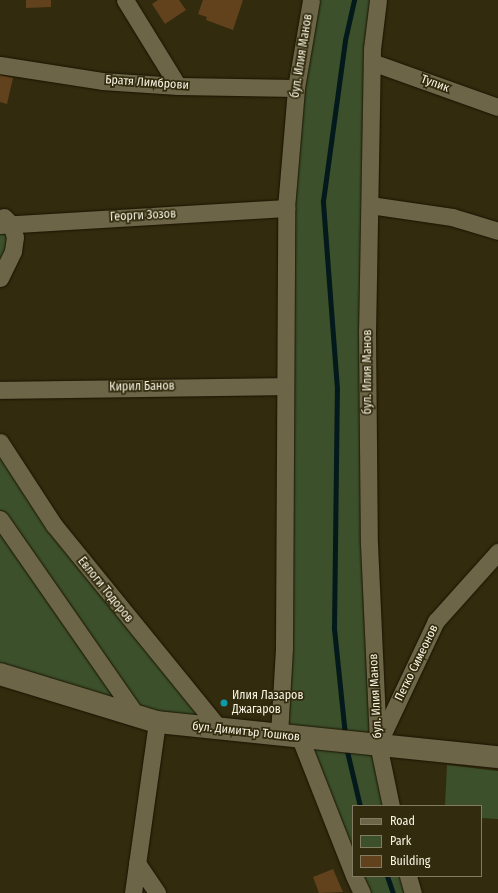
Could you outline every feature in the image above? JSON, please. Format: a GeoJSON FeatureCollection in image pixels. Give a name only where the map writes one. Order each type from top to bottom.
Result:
{"type":"FeatureCollection","features":[{"type":"Feature","properties":{"kind":"street"},"geometry":{"type":"LineString","coordinates":[[125,0],[178,86]]}},
{"type":"Feature","properties":{"kind":"street","name":"бул. Илия Манов"},"geometry":{"type":"LineString","coordinates":[[311,0],[296,88],[286,208],[284,647],[300,738],[352,870]]}},
{"type":"Feature","properties":{"kind":"street","name":"бул. Илия Манов"},"geometry":{"type":"LineString","coordinates":[[378,0],[372,62],[368,330],[369,544],[374,744],[391,805]]}},
{"type":"Feature","properties":{"kind":"street","name":"Тупик"},"geometry":{"type":"LineString","coordinates":[[372,62],[498,107]]}},
{"type":"Feature","properties":{"kind":"street","name":"Братя Лимброви"},"geometry":{"type":"LineString","coordinates":[[0,65],[102,81],[178,86],[296,88]]}},
{"type":"Feature","properties":{"kind":"street"},"geometry":{"type":"LineString","coordinates":[[370,205],[452,217],[498,231]]}},
{"type":"Feature","properties":{"kind":"street","name":"Георги Зозов"},"geometry":{"type":"LineString","coordinates":[[4,221],[286,208]]}},
{"type":"Feature","properties":{"kind":"street"},"geometry":{"type":"LineString","coordinates":[[0,278],[13,251],[15,237],[4,221]]}},
{"type":"Feature","properties":{"kind":"street","name":"Кирил Банов"},"geometry":{"type":"LineString","coordinates":[[0,390],[284,386]]}},
{"type":"Feature","properties":{"kind":"street","name":"Евлоги Тодоров"},"geometry":{"type":"LineString","coordinates":[[0,442],[54,525],[220,729]]}},
{"type":"Feature","properties":{"kind":"street"},"geometry":{"type":"LineString","coordinates":[[0,519],[136,715]]}},
{"type":"Feature","properties":{"kind":"street","name":"Петко Симеонов"},"geometry":{"type":"LineString","coordinates":[[374,744],[436,621],[498,552]]}},
{"type":"Feature","properties":{"kind":"street","name":"бул. Димитър Тошков"},"geometry":{"type":"LineString","coordinates":[[0,674],[157,722],[300,738],[498,757]]}},
{"type":"Feature","properties":{"kind":"street"},"geometry":{"type":"LineString","coordinates":[[133,893],[157,722]]}},
{"type":"Feature","properties":{"kind":"street"},"geometry":{"type":"LineString","coordinates":[[137,863],[157,893]]}},
{"type":"Feature","properties":{"kind":"street"},"geometry":{"type":"LineString","coordinates":[[354,877],[362,893]]}},
{"type":"Feature","properties":{"kind":"street"},"geometry":{"type":"LineString","coordinates":[[408,877],[413,893]]}},
{"type":"Feature","properties":{"kind":"green space"},"geometry":{"type":"Polygon","coordinates":[[[311,0],[378,0],[369,544],[391,805],[352,805],[352,870],[300,738],[279,735],[286,208],[311,0]]]}},
{"type":"Feature","properties":{"kind":"green space"},"geometry":{"type":"Polygon","coordinates":[[[0,214],[11,224],[0,278],[0,214]]]}},
{"type":"Feature","properties":{"kind":"green space"},"geometry":{"type":"Polygon","coordinates":[[[0,442],[220,729],[0,674],[0,442]]]}},
{"type":"Feature","properties":{"kind":"green space"},"geometry":{"type":"Polygon","coordinates":[[[447,765],[498,771],[498,819],[482,818],[482,805],[445,805],[447,765]]]}},
{"type":"Feature","properties":{"kind":"green space"},"geometry":{"type":"Polygon","coordinates":[[[354,877],[408,877],[413,893],[362,893],[354,877]]]}},
{"type":"Feature","properties":{"kind":"building"},"geometry":{"type":"Polygon","coordinates":[[[26,0],[51,0],[51,7],[26,8],[26,0]]]}},
{"type":"Feature","properties":{"kind":"building"},"geometry":{"type":"Polygon","coordinates":[[[158,0],[179,0],[186,10],[165,24],[152,4],[158,0]]]}},
{"type":"Feature","properties":{"kind":"building"},"geometry":{"type":"Polygon","coordinates":[[[203,0],[243,0],[233,30],[206,20],[207,17],[198,14],[203,0]]]}},
{"type":"Feature","properties":{"kind":"building"},"geometry":{"type":"Polygon","coordinates":[[[0,75],[13,78],[7,104],[0,102],[0,75]]]}},
{"type":"Feature","properties":{"kind":"building"},"geometry":{"type":"Polygon","coordinates":[[[333,869],[343,892],[319,893],[313,877],[333,869]]]}},
{"type":"Feature","properties":{"kind":"waterway"},"geometry":{"type":"LineString","coordinates":[[345,735],[334,628],[337,389],[323,201],[345,40],[354,0]]}},
{"type":"Feature","properties":{"kind":"waterway"},"geometry":{"type":"LineString","coordinates":[[346,747],[360,805]]}},
{"type":"Feature","properties":{"kind":"waterway"},"geometry":{"type":"LineString","coordinates":[[387,877],[393,893]]}},
{"type":"Feature","properties":{"kind":"place","name":"Илия Лазаров Джагаров"},"geometry":{"type":"Point","coordinates":[224,703]}}]}
